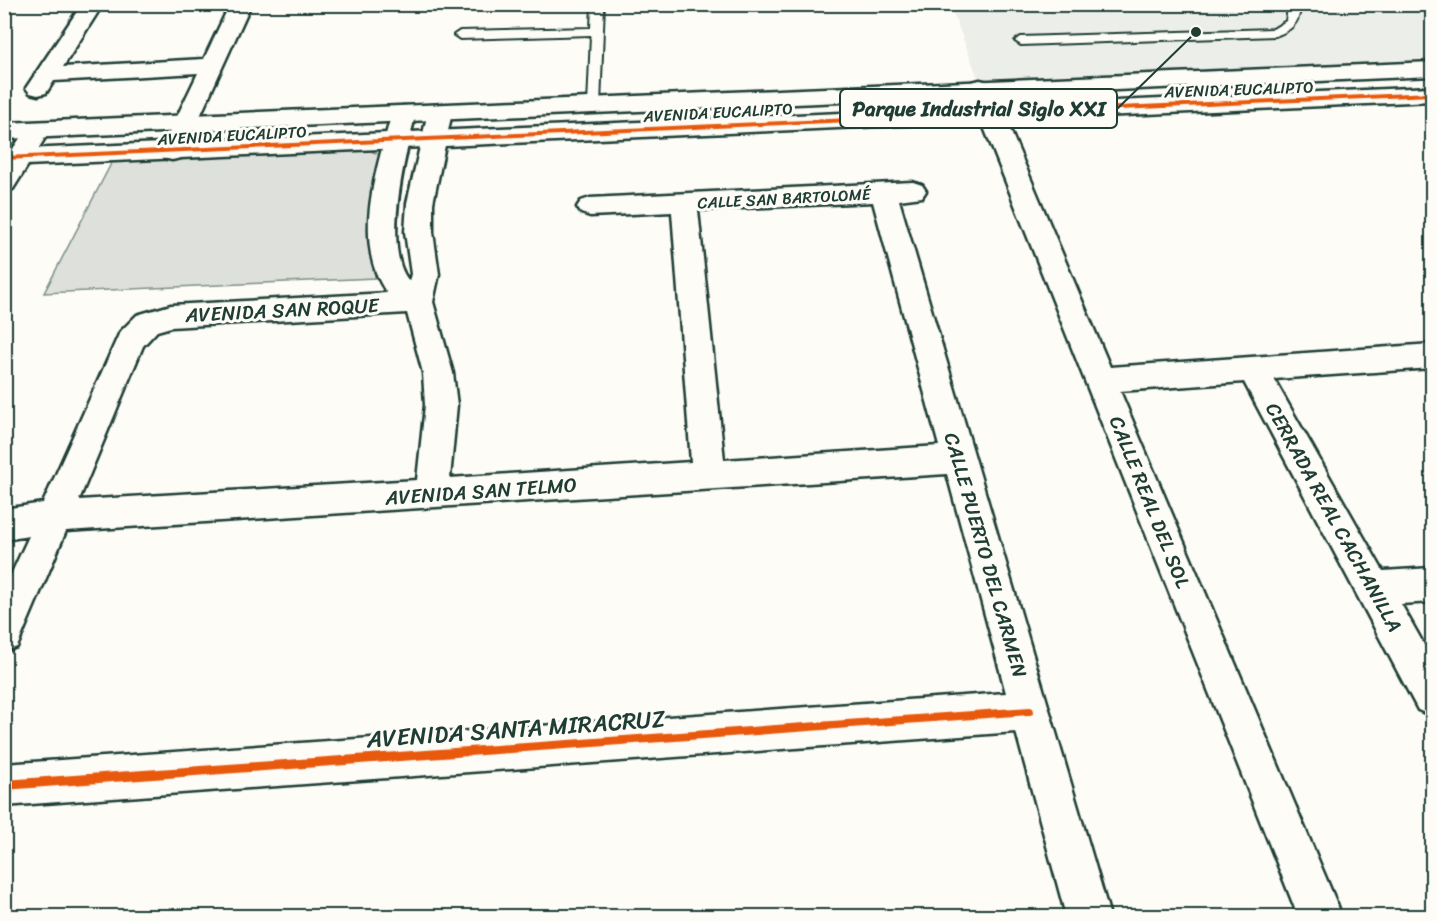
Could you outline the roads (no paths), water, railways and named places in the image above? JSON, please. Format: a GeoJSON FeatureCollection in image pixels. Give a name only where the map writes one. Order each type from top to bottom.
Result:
{"type":"FeatureCollection","features":[{"type":"Feature","properties":{"kind":"street"},"geometry":{"type":"LineString","coordinates":[[93,4],[41,83],[212,65]]}},
{"type":"Feature","properties":{"kind":"street"},"geometry":{"type":"LineString","coordinates":[[172,152],[188,122],[241,4]]}},
{"type":"Feature","properties":{"kind":"street","name":"AVENIDA EUCALIPTO"},"geometry":{"type":"LineString","coordinates":[[12,158],[436,140],[1432,69]]}},
{"type":"Feature","properties":{"kind":"street","name":"AVENIDA EUCALIPTO"},"geometry":{"type":"LineString","coordinates":[[4,131],[594,105],[1432,94]]}},
{"type":"Feature","properties":{"kind":"street","name":"CALLE REAL DEL SOL"},"geometry":{"type":"LineString","coordinates":[[986,100],[1320,916]]}},
{"type":"Feature","properties":{"kind":"street"},"geometry":{"type":"LineString","coordinates":[[432,494],[441,405],[438,373],[419,302],[425,274],[419,232],[420,202],[436,140],[440,112]]}},
{"type":"Feature","properties":{"kind":"street"},"geometry":{"type":"LineString","coordinates":[[404,113],[384,210],[383,246],[394,283],[419,302]]}},
{"type":"Feature","properties":{"kind":"street"},"geometry":{"type":"LineString","coordinates":[[4,183],[12,158],[38,130]]}},
{"type":"Feature","properties":{"kind":"street","name":"CALLE SAN BARTOLOMÉ"},"geometry":{"type":"LineString","coordinates":[[590,207],[898,192]]}},
{"type":"Feature","properties":{"kind":"street","name":"CALLE PUERTO DEL CARMEN"},"geometry":{"type":"LineString","coordinates":[[898,192],[959,459],[1088,916]]}},
{"type":"Feature","properties":{"kind":"street"},"geometry":{"type":"LineString","coordinates":[[684,203],[709,475]]}},
{"type":"Feature","properties":{"kind":"street","name":"AVENIDA SAN ROQUE"},"geometry":{"type":"LineString","coordinates":[[53,517],[131,340],[147,323],[171,316],[419,302]]}},
{"type":"Feature","properties":{"kind":"street"},"geometry":{"type":"LineString","coordinates":[[1100,380],[1432,356]]}},
{"type":"Feature","properties":{"kind":"street","name":"CERRADA REAL CACHANILLA"},"geometry":{"type":"LineString","coordinates":[[1253,370],[1432,696]]}},
{"type":"Feature","properties":{"kind":"street","name":"AVENIDA SAN TELMO"},"geometry":{"type":"LineString","coordinates":[[4,525],[53,517],[959,459]]}},
{"type":"Feature","properties":{"kind":"street"},"geometry":{"type":"LineString","coordinates":[[4,634],[53,517]]}},
{"type":"Feature","properties":{"kind":"street"},"geometry":{"type":"LineString","coordinates":[[1374,588],[1432,585]]}},
{"type":"Feature","properties":{"kind":"street","name":"AVENIDA SANTA MIRACRUZ"},"geometry":{"type":"LineString","coordinates":[[4,785],[1030,711]]}},
{"type":"Feature","properties":{"kind":"lane"},"geometry":{"type":"LineString","coordinates":[[594,105],[598,4]]}},
{"type":"Feature","properties":{"kind":"lane"},"geometry":{"type":"LineString","coordinates":[[1021,41],[1275,32],[1288,26],[1294,19],[1294,8],[1291,4]]}},
{"type":"Feature","properties":{"kind":"lane"},"geometry":{"type":"LineString","coordinates":[[460,35],[597,31]]}},
{"type":"Feature","properties":{"kind":"place","name":"Parque Industrial Siglo XXI"},"geometry":{"type":"Point","coordinates":[1196,32]}}]}
